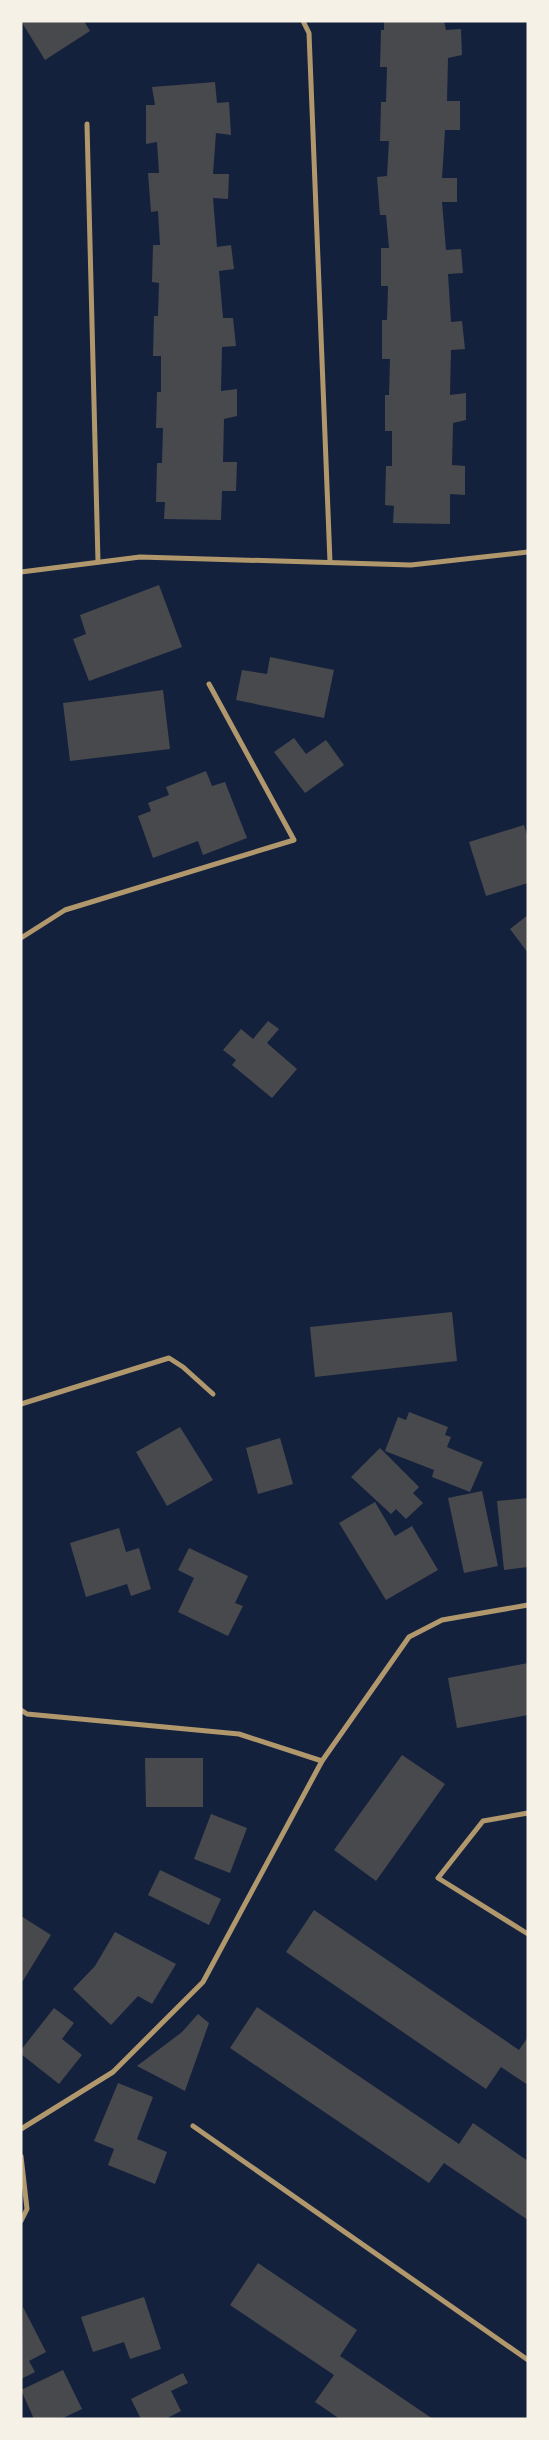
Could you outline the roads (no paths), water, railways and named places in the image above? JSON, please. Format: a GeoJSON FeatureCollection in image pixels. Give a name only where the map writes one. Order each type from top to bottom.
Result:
{"type":"FeatureCollection","features":[{"type":"Feature","properties":{"kind":"street"},"geometry":{"type":"LineString","coordinates":[[303,21],[309,33],[330,562]]}},
{"type":"Feature","properties":{"kind":"street"},"geometry":{"type":"LineString","coordinates":[[87,124],[98,562]]}},
{"type":"Feature","properties":{"kind":"street"},"geometry":{"type":"LineString","coordinates":[[21,572],[140,557],[411,565],[528,552]]}},
{"type":"Feature","properties":{"kind":"street"},"geometry":{"type":"LineString","coordinates":[[21,938],[65,910],[294,840],[209,684]]}},
{"type":"Feature","properties":{"kind":"street"},"geometry":{"type":"LineString","coordinates":[[21,1404],[169,1358],[183,1367],[213,1394]]}},
{"type":"Feature","properties":{"kind":"street"},"geometry":{"type":"LineString","coordinates":[[21,2130],[113,2072],[204,1982],[322,1761],[409,1637],[442,1620],[528,1605]]}},
{"type":"Feature","properties":{"kind":"street"},"geometry":{"type":"LineString","coordinates":[[21,1710],[27,1714],[240,1734],[322,1761]]}},
{"type":"Feature","properties":{"kind":"street"},"geometry":{"type":"LineString","coordinates":[[528,1813],[483,1821],[438,1878],[528,1934]]}},
{"type":"Feature","properties":{"kind":"street"},"geometry":{"type":"LineString","coordinates":[[193,2126],[528,2360]]}},
{"type":"Feature","properties":{"kind":"street"},"geometry":{"type":"LineString","coordinates":[[21,2156],[27,2209],[21,2221]]}}]}
